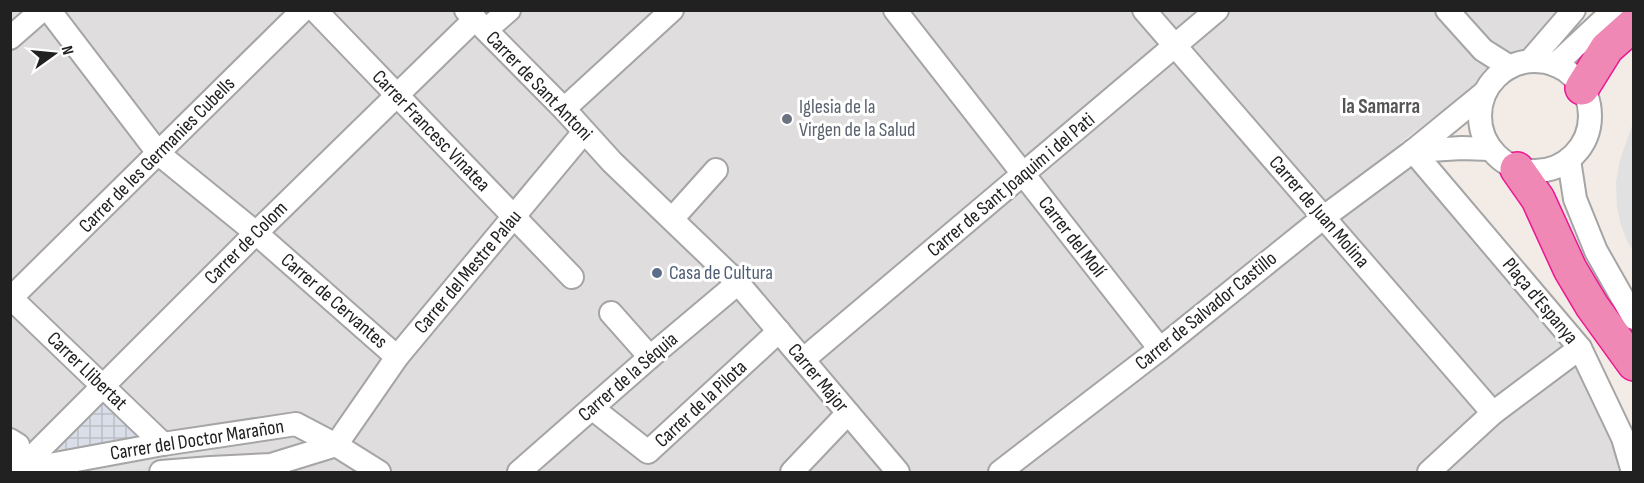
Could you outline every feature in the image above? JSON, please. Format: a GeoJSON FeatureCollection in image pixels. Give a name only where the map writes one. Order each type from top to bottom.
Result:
{"type":"FeatureCollection","features":[{"type":"Feature","properties":{"kind":"highway"},"geometry":{"type":"LineString","coordinates":[[1582,88],[1607,48],[1634,24]]}},
{"type":"Feature","properties":{"kind":"highway"},"geometry":{"type":"LineString","coordinates":[[1517,169],[1538,199],[1570,269],[1592,306],[1634,364]]}},
{"type":"Feature","properties":{"kind":"street"},"geometry":{"type":"LineString","coordinates":[[10,38],[42,10]]}},
{"type":"Feature","properties":{"kind":"street","name":"Carrer de Cervantes"},"geometry":{"type":"LineString","coordinates":[[49,10],[159,154],[256,233],[397,357]]}},
{"type":"Feature","properties":{"kind":"street","name":"Carrer de les Germanies Cubells"},"geometry":{"type":"LineString","coordinates":[[11,298],[303,10]]}},
{"type":"Feature","properties":{"kind":"street","name":"Carrer Francesc Vinatea"},"geometry":{"type":"LineString","coordinates":[[315,10],[572,277]]}},
{"type":"Feature","properties":{"kind":"street","name":"Carrer de Colom"},"geometry":{"type":"LineString","coordinates":[[18,471],[256,233],[476,20],[510,10]]}},
{"type":"Feature","properties":{"kind":"street"},"geometry":{"type":"LineString","coordinates":[[564,109],[672,10]]}},
{"type":"Feature","properties":{"kind":"street","name":"Carrer del Molí"},"geometry":{"type":"LineString","coordinates":[[895,10],[1160,349]]}},
{"type":"Feature","properties":{"kind":"street","name":"Carrer de Juan Molina"},"geometry":{"type":"LineString","coordinates":[[1144,10],[1493,413]]}},
{"type":"Feature","properties":{"kind":"street","name":"Carrer de Sant Joaquim i del Pati"},"geometry":{"type":"LineString","coordinates":[[804,359],[1217,10]]}},
{"type":"Feature","properties":{"kind":"street"},"geometry":{"type":"LineString","coordinates":[[1448,10],[1483,50],[1520,64],[1555,65],[1571,74],[1582,88],[1588,102],[1590,117],[1588,132],[1581,147],[1569,160],[1553,169],[1535,172],[1517,169],[1501,161],[1490,149],[1479,121],[1480,106],[1487,88],[1499,74],[1520,64],[1574,10]]}},
{"type":"Feature","properties":{"kind":"street"},"geometry":{"type":"LineString","coordinates":[[1555,65],[1614,10]]}},
{"type":"Feature","properties":{"kind":"street","name":"Carrer de Sant Antoni"},"geometry":{"type":"LineString","coordinates":[[476,20],[564,109],[612,162],[673,218]]}},
{"type":"Feature","properties":{"kind":"street"},"geometry":{"type":"LineString","coordinates":[[1483,50],[1487,88]]}},
{"type":"Feature","properties":{"kind":"street","name":"Carrer de Salvador Castillo"},"geometry":{"type":"LineString","coordinates":[[1000,472],[1160,349],[1324,217],[1413,151],[1487,88]]}},
{"type":"Feature","properties":{"kind":"street","name":"Carrer del Mestre Palau"},"geometry":{"type":"LineString","coordinates":[[336,445],[397,357],[584,132]]}},
{"type":"Feature","properties":{"kind":"street"},"geometry":{"type":"LineString","coordinates":[[1413,151],[1490,149]]}},
{"type":"Feature","properties":{"kind":"street","name":"Plaça d'Espanya"},"geometry":{"type":"LineString","coordinates":[[1413,151],[1580,348],[1623,438],[1633,472]]}},
{"type":"Feature","properties":{"kind":"street"},"geometry":{"type":"LineString","coordinates":[[1569,160],[1575,199],[1596,251],[1634,318]]}},
{"type":"Feature","properties":{"kind":"street"},"geometry":{"type":"LineString","coordinates":[[673,218],[716,170]]}},
{"type":"Feature","properties":{"kind":"street","name":"Carrer Major"},"geometry":{"type":"LineString","coordinates":[[673,218],[738,283],[898,472]]}},
{"type":"Feature","properties":{"kind":"street","name":"Carrer de la Séquia"},"geometry":{"type":"LineString","coordinates":[[519,472],[738,283]]}},
{"type":"Feature","properties":{"kind":"street","name":"Carrer Llibertat"},"geometry":{"type":"LineString","coordinates":[[11,298],[163,444]]}},
{"type":"Feature","properties":{"kind":"street"},"geometry":{"type":"LineString","coordinates":[[611,313],[650,357]]}},
{"type":"Feature","properties":{"kind":"street","name":"Carrer de la Pilota"},"geometry":{"type":"LineString","coordinates":[[592,408],[648,452],[779,331]]}},
{"type":"Feature","properties":{"kind":"street"},"geometry":{"type":"LineString","coordinates":[[1429,472],[1493,413],[1580,348]]}},
{"type":"Feature","properties":{"kind":"street"},"geometry":{"type":"LineString","coordinates":[[792,472],[848,413]]}},
{"type":"Feature","properties":{"kind":"street","name":"Carrer del Doctor Marañon"},"geometry":{"type":"LineString","coordinates":[[18,471],[163,444],[296,424],[336,445]]}},
{"type":"Feature","properties":{"kind":"street"},"geometry":{"type":"LineString","coordinates":[[10,440],[18,445],[18,471]]}},
{"type":"Feature","properties":{"kind":"street"},"geometry":{"type":"LineString","coordinates":[[336,445],[379,472]]}},
{"type":"Feature","properties":{"kind":"street","name":"Carrer del Doctor Marañon"},"geometry":{"type":"LineString","coordinates":[[161,472],[211,468],[270,469],[336,445]]}},
{"type":"Feature","properties":{"kind":"shaded area"},"geometry":{"type":"Polygon","coordinates":[[[10,11],[1574,11],[1400,143],[1580,348],[1633,472],[11,472],[10,11]]]}},
{"type":"Feature","properties":{"kind":"shaded area"},"geometry":{"type":"Polygon","coordinates":[[[1633,123],[1633,250],[1621,225],[1617,207],[1616,182],[1620,160],[1633,123]]]}},
{"type":"Feature","properties":{"kind":"shaded area"},"geometry":{"type":"Polygon","coordinates":[[[103,401],[140,436],[139,438],[66,451],[60,448],[58,444],[103,401]]]}},
{"type":"Feature","properties":{"kind":"shaded area"},"geometry":{"type":"Polygon","coordinates":[[[211,442],[214,456],[121,472],[45,472],[211,442]]]}},
{"type":"Feature","properties":{"kind":"place","name":"Iglesia de la Virgen de la Salud"},"geometry":{"type":"Point","coordinates":[787,119]}},
{"type":"Feature","properties":{"kind":"place","name":"Casa de Cultura"},"geometry":{"type":"Point","coordinates":[657,273]}},
{"type":"Feature","properties":{"kind":"district","name":"la Samarra"},"geometry":{"type":"Point","coordinates":[1381,106]}}]}
